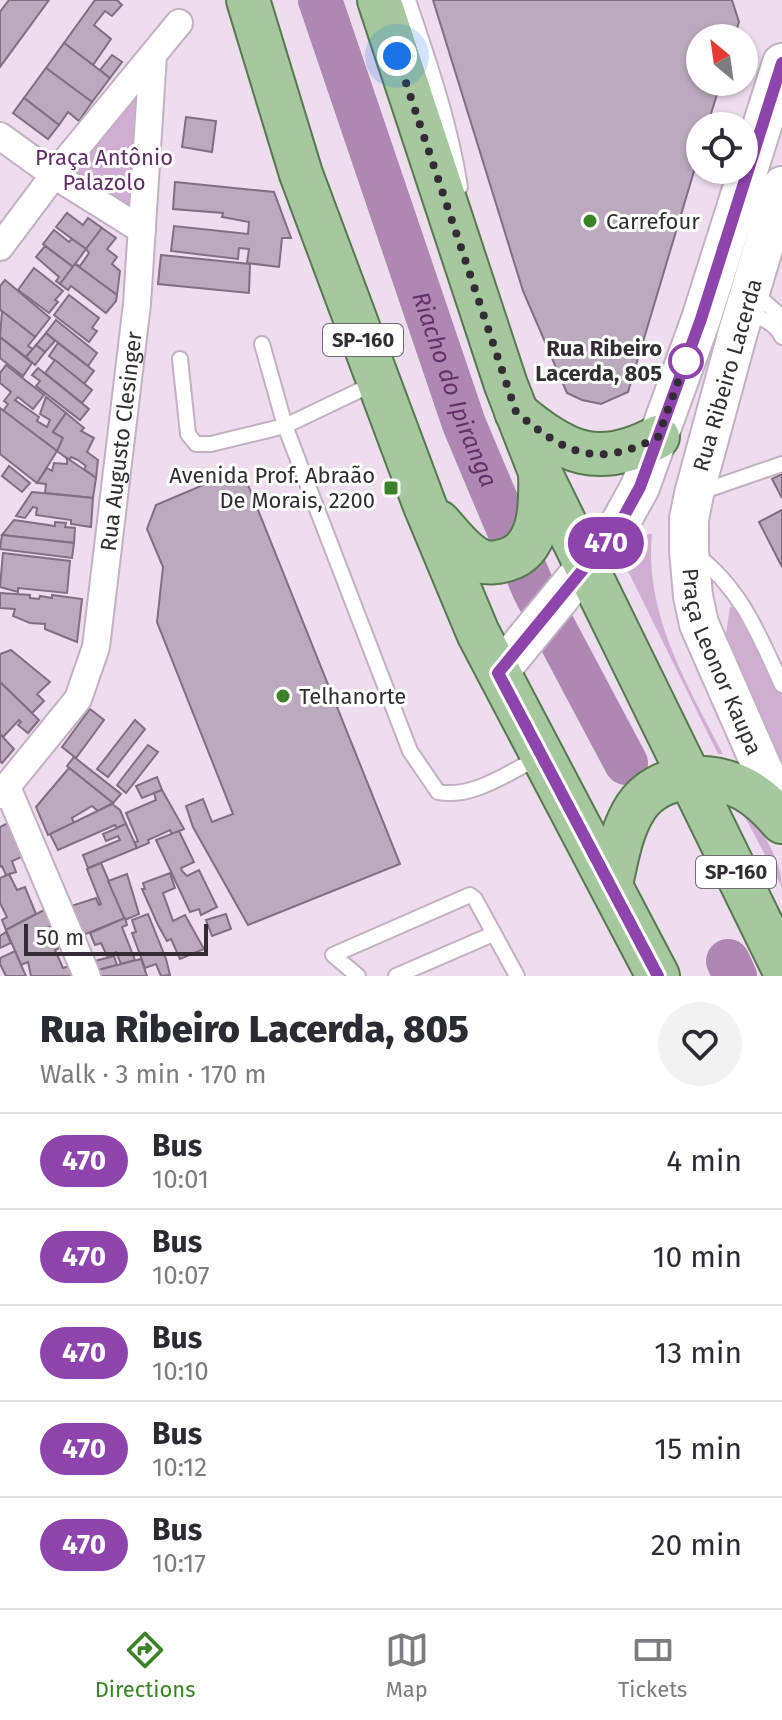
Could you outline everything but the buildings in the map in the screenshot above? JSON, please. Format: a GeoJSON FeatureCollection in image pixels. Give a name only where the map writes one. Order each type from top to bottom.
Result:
{"type":"FeatureCollection","features":[{"type":"Feature","properties":{"kind":"main road","name":"SP-160"},"geometry":{"type":"LineString","coordinates":[[248,0],[301,174],[425,506],[478,633],[542,756],[615,864],[658,976]]}},
{"type":"Feature","properties":{"kind":"main road","name":"SP-160"},"geometry":{"type":"LineString","coordinates":[[379,0],[516,412],[580,576],[682,779],[782,966]]}},
{"type":"Feature","properties":{"kind":"main road"},"geometry":{"type":"LineString","coordinates":[[516,412],[540,433],[585,453],[600,456],[624,453],[658,437]]}},
{"type":"Feature","properties":{"kind":"main road"},"geometry":{"type":"LineString","coordinates":[[425,506],[479,561],[490,563],[505,560],[516,556],[528,545],[537,526],[541,499],[540,472]]}},
{"type":"Feature","properties":{"kind":"main road"},"geometry":{"type":"LineString","coordinates":[[615,864],[628,821],[647,794],[682,779],[722,782],[743,789],[767,805],[782,822]]}},
{"type":"Feature","properties":{"kind":"street"},"geometry":{"type":"LineString","coordinates":[[0,247],[54,175],[179,23]]}},
{"type":"Feature","properties":{"kind":"street","name":"Rua Augusto Clesinger"},"geometry":{"type":"LineString","coordinates":[[4,791],[78,699],[96,647],[137,304],[153,55]]}},
{"type":"Feature","properties":{"kind":"street","name":"Rua Ribeiro Lacerda"},"geometry":{"type":"LineString","coordinates":[[691,521],[782,63]]}},
{"type":"Feature","properties":{"kind":"street"},"geometry":{"type":"LineString","coordinates":[[0,136],[54,175],[142,230]]}},
{"type":"Feature","properties":{"kind":"street","name":"Rua Ribeiro Lacerda"},"geometry":{"type":"LineString","coordinates":[[498,673],[618,527],[640,487],[658,437],[737,284],[782,186]]}},
{"type":"Feature","properties":{"kind":"street","name":"Praça Leonor Kaupa"},"geometry":{"type":"LineString","coordinates":[[691,521],[693,596],[699,624],[782,813]]}},
{"type":"Feature","properties":{"kind":"street"},"geometry":{"type":"LineString","coordinates":[[4,791],[87,976]]}},
{"type":"Feature","properties":{"kind":"lane"},"geometry":{"type":"LineString","coordinates":[[408,0],[440,95],[462,199]]}},
{"type":"Feature","properties":{"kind":"lane"},"geometry":{"type":"LineString","coordinates":[[465,214],[471,279]]}},
{"type":"Feature","properties":{"kind":"lane"},"geometry":{"type":"LineString","coordinates":[[737,284],[782,317]]}},
{"type":"Feature","properties":{"kind":"lane"},"geometry":{"type":"LineString","coordinates":[[737,284],[782,337]]}},
{"type":"Feature","properties":{"kind":"lane"},"geometry":{"type":"LineString","coordinates":[[262,344],[285,426],[410,751],[432,785],[438,792],[453,795],[465,792],[542,756]]}},
{"type":"Feature","properties":{"kind":"lane"},"geometry":{"type":"LineString","coordinates":[[180,359],[188,434],[196,444],[211,444],[285,426],[379,381]]}},
{"type":"Feature","properties":{"kind":"lane"},"geometry":{"type":"LineString","coordinates":[[691,521],[782,464]]}},
{"type":"Feature","properties":{"kind":"lane","name":"Praça Leonor Kaupa"},"geometry":{"type":"LineString","coordinates":[[691,521],[717,571],[737,595],[782,685]]}},
{"type":"Feature","properties":{"kind":"lane"},"geometry":{"type":"LineString","coordinates":[[358,976],[333,955],[470,895],[517,976]]}},
{"type":"Feature","properties":{"kind":"lane"},"geometry":{"type":"LineString","coordinates":[[396,976],[493,934]]}},
{"type":"Feature","properties":{"kind":"green space","name":"Praça Antônio Palazolo"},"geometry":{"type":"Polygon","coordinates":[[[148,58],[139,232],[44,183],[148,58]]]}},
{"type":"Feature","properties":{"kind":"green space"},"geometry":{"type":"Polygon","coordinates":[[[648,534],[652,534],[651,564],[655,593],[671,648],[723,754],[718,754],[628,571],[648,534]]]}},
{"type":"Feature","properties":{"kind":"green space"},"geometry":{"type":"Polygon","coordinates":[[[739,606],[782,696],[782,769],[726,634],[730,607],[739,606]]]}},
{"type":"Feature","properties":{"kind":"green space"},"geometry":{"type":"Polygon","coordinates":[[[736,800],[752,818],[773,852],[782,887],[736,800]]]}},
{"type":"Feature","properties":{"kind":"waterway","name":"Riacho do Ipiranga"},"geometry":{"type":"LineString","coordinates":[[320,0],[464,424],[534,590],[626,763]]}},
{"type":"Feature","properties":{"kind":"waterway","name":"Riacho do Ipiranga"},"geometry":{"type":"LineString","coordinates":[[728,961],[735,976]]}},
{"type":"Feature","properties":{"kind":"bus line","name":"470"},"geometry":{"type":"LineString","coordinates":[[658,976],[498,673],[618,527],[640,487],[701,319],[782,63]]}},
{"type":"Feature","properties":{"kind":"place","name":"Carrefour"},"geometry":{"type":"Point","coordinates":[590,221]}},
{"type":"Feature","properties":{"kind":"place","name":"Rua Ribeiro Lacerda, 805"},"geometry":{"type":"Point","coordinates":[686,361]}},
{"type":"Feature","properties":{"kind":"place","name":"Avenida Prof. Abraão De Morais, 2200"},"geometry":{"type":"Point","coordinates":[391,488]}},
{"type":"Feature","properties":{"kind":"place","name":"Telhanorte"},"geometry":{"type":"Point","coordinates":[283,696]}},
{"type":"Feature","properties":{"kind":"route"},"geometry":{"type":"LineString","coordinates":[[397,56],[516,412],[540,433],[585,453],[600,456],[633,451],[658,437],[690,349],[686,361]]}}]}
